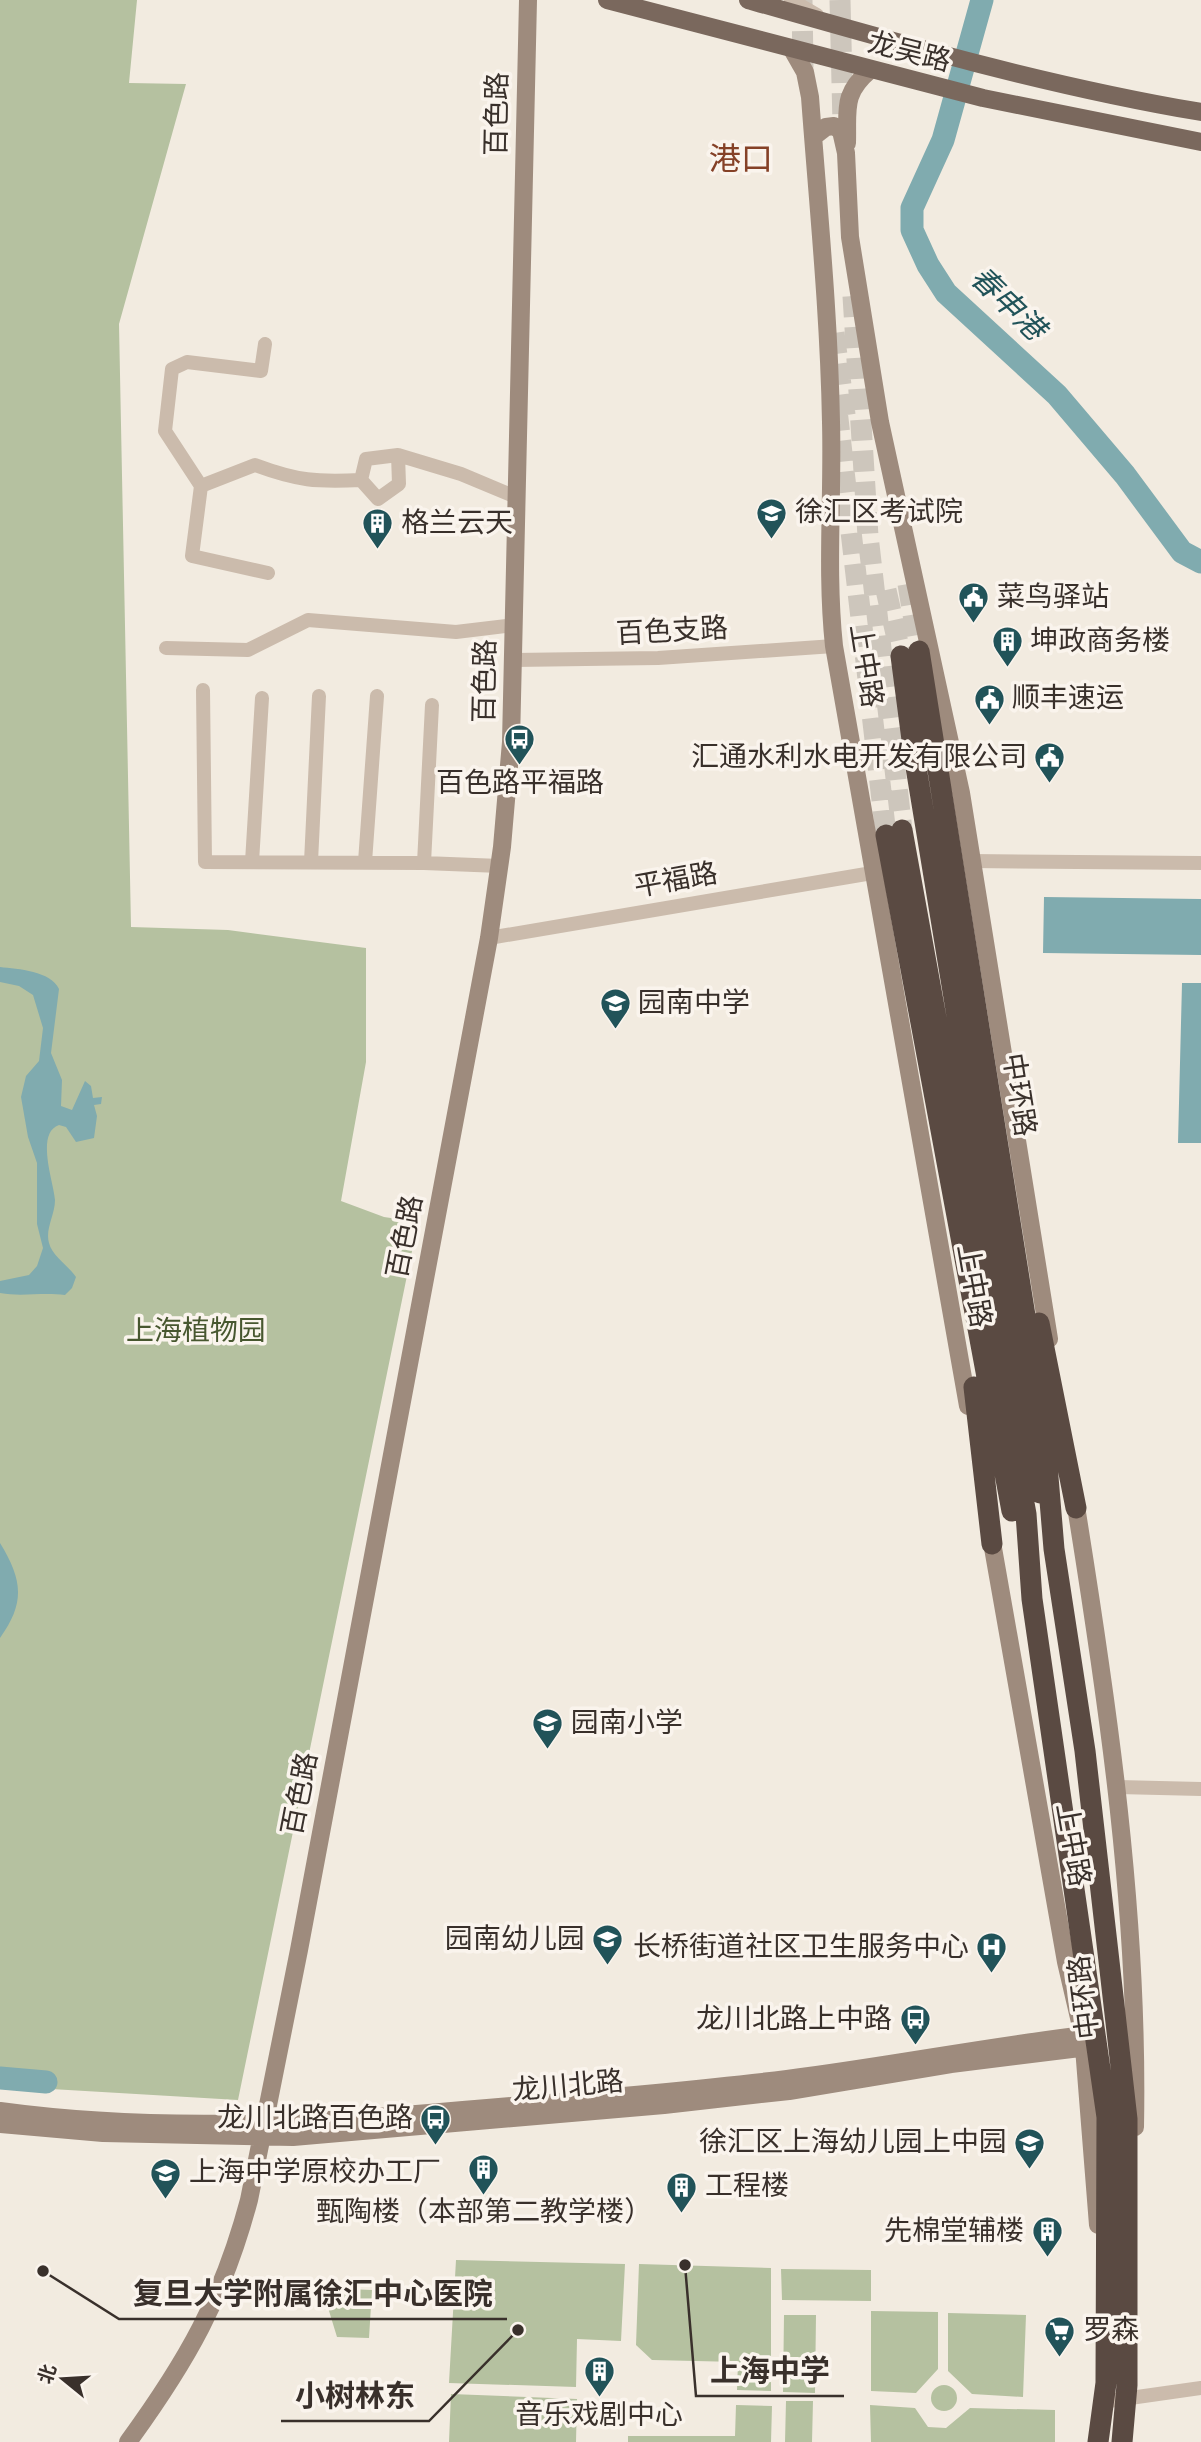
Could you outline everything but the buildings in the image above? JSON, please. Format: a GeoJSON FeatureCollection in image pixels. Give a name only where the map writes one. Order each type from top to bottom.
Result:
{"type":"FeatureCollection","features":[{"type":"Feature","properties":{"kind":"highway","name":"中环路"},"geometry":{"type":"LineString","coordinates":[[1008,1371],[979,1029],[910,654],[914,755],[1008,1371],[1026,1514],[1032,1599],[1107,2117],[1106,2383],[1098,2442]]}},
{"type":"Feature","properties":{"kind":"highway","name":"中环路"},"geometry":{"type":"LineString","coordinates":[[1008,1371],[976,1322],[894,832],[1008,1371],[1054,1549],[1085,1751],[1127,2119],[1127,2385],[1122,2442]]}},
{"type":"Feature","properties":{"kind":"highway"},"geometry":{"type":"LineString","coordinates":[[979,1029],[1076,1508]]}},
{"type":"Feature","properties":{"kind":"highway"},"geometry":{"type":"LineString","coordinates":[[976,1322],[974,1387],[992,1544]]}},
{"type":"Feature","properties":{"kind":"main road","name":"百色路"},"geometry":{"type":"LineString","coordinates":[[128,2442],[178,2372],[211,2311],[238,2240],[263,2132],[489,938],[511,742],[528,0]]}},
{"type":"Feature","properties":{"kind":"main road","name":"龙吴路"},"geometry":{"type":"LineString","coordinates":[[607,0],[793,51],[984,98],[1201,142]]}},
{"type":"Feature","properties":{"kind":"main road","name":"龙吴路"},"geometry":{"type":"LineString","coordinates":[[748,0],[992,69],[1128,100],[1201,112]]}},
{"type":"Feature","properties":{"kind":"main road","name":"上中路"},"geometry":{"type":"LineString","coordinates":[[793,51],[805,72],[813,136],[831,406],[829,582],[834,646],[1066,1962],[1084,2041],[1112,2367],[1105,2442]]}},
{"type":"Feature","properties":{"kind":"main road","name":"上中路"},"geometry":{"type":"LineString","coordinates":[[870,70],[853,84],[848,98],[846,153],[850,237],[880,422],[961,793],[1118,1787],[1136,2035],[1129,2442]]}},
{"type":"Feature","properties":{"kind":"main road","name":"上中路"},"geometry":{"type":"LineString","coordinates":[[813,136],[826,127],[834,126],[841,131],[846,153]]}},
{"type":"Feature","properties":{"kind":"main road","name":"龙川北路"},"geometry":{"type":"LineString","coordinates":[[0,2124],[103,2133],[263,2132],[664,2105],[828,2086],[1084,2041],[1136,2035]]}},
{"type":"Feature","properties":{"kind":"main road","name":"龙川北路"},"geometry":{"type":"LineString","coordinates":[[0,2110],[263,2132]]}},
{"type":"Feature","properties":{"kind":"street"},"geometry":{"type":"LineString","coordinates":[[791,0],[831,23]]}},
{"type":"Feature","properties":{"kind":"street"},"geometry":{"type":"LineString","coordinates":[[265,344],[261,371],[187,362],[172,369],[165,431],[201,486],[192,556],[268,573]]}},
{"type":"Feature","properties":{"kind":"street"},"geometry":{"type":"LineString","coordinates":[[361,480],[366,459],[398,455],[461,474],[516,497]]}},
{"type":"Feature","properties":{"kind":"street"},"geometry":{"type":"LineString","coordinates":[[361,480],[378,499],[399,484],[398,455]]}},
{"type":"Feature","properties":{"kind":"street"},"geometry":{"type":"LineString","coordinates":[[201,486],[256,465],[292,479],[312,482],[361,480]]}},
{"type":"Feature","properties":{"kind":"street"},"geometry":{"type":"LineString","coordinates":[[166,648],[248,650],[308,620],[456,632],[514,625]]}},
{"type":"Feature","properties":{"kind":"street","name":"百色支路"},"geometry":{"type":"LineString","coordinates":[[514,660],[658,658],[834,646]]}},
{"type":"Feature","properties":{"kind":"street"},"geometry":{"type":"LineString","coordinates":[[202,690],[205,862],[365,862],[499,866]]}},
{"type":"Feature","properties":{"kind":"street"},"geometry":{"type":"LineString","coordinates":[[311,862],[319,696]]}},
{"type":"Feature","properties":{"kind":"street"},"geometry":{"type":"LineString","coordinates":[[365,862],[377,696]]}},
{"type":"Feature","properties":{"kind":"street"},"geometry":{"type":"LineString","coordinates":[[252,862],[262,698]]}},
{"type":"Feature","properties":{"kind":"street"},"geometry":{"type":"LineString","coordinates":[[424,863],[432,705]]}},
{"type":"Feature","properties":{"kind":"street"},"geometry":{"type":"LineString","coordinates":[[971,861],[1201,863]]}},
{"type":"Feature","properties":{"kind":"street","name":"平福路"},"geometry":{"type":"LineString","coordinates":[[489,938],[872,873]]}},
{"type":"Feature","properties":{"kind":"street"},"geometry":{"type":"LineString","coordinates":[[1118,1787],[1201,1789]]}},
{"type":"Feature","properties":{"kind":"street"},"geometry":{"type":"LineString","coordinates":[[1109,2401],[1201,2388]]}},
{"type":"Feature","properties":{"kind":"green space","name":"上海植物园"},"geometry":{"type":"Polygon","coordinates":[[[0,0],[137,0],[129,83],[186,84],[119,324],[131,927],[228,930],[366,948],[366,1062],[341,1201],[384,1217],[418,1222],[238,2100],[0,2086],[0,0]]]}},
{"type":"Feature","properties":{"kind":"green space"},"geometry":{"type":"Polygon","coordinates":[[[456,2260],[625,2264],[621,2341],[577,2339],[576,2387],[449,2383],[456,2260]]]}},
{"type":"Feature","properties":{"kind":"green space"},"geometry":{"type":"Polygon","coordinates":[[[639,2264],[771,2268],[771,2391],[737,2390],[738,2362],[652,2360],[636,2345],[639,2264]]]}},
{"type":"Feature","properties":{"kind":"green space"},"geometry":{"type":"Polygon","coordinates":[[[781,2269],[871,2270],[871,2301],[782,2300],[781,2269]]]}},
{"type":"Feature","properties":{"kind":"green space"},"geometry":{"type":"Polygon","coordinates":[[[322,2288],[372,2290],[369,2338],[337,2337],[322,2288]]]}},
{"type":"Feature","properties":{"kind":"green space"},"geometry":{"type":"Polygon","coordinates":[[[871,2311],[938,2312],[938,2369],[916,2393],[871,2391],[871,2311]]]}},
{"type":"Feature","properties":{"kind":"green space"},"geometry":{"type":"Polygon","coordinates":[[[948,2313],[1026,2315],[1023,2397],[972,2394],[948,2371],[948,2313]]]}},
{"type":"Feature","properties":{"kind":"green space"},"geometry":{"type":"Polygon","coordinates":[[[784,2315],[816,2315],[815,2393],[783,2392],[784,2315]]]}},
{"type":"Feature","properties":{"kind":"green space"},"geometry":{"type":"Polygon","coordinates":[[[944,2385],[953,2389],[957,2398],[953,2407],[944,2411],[935,2407],[931,2398],[935,2389],[944,2385]]]}},
{"type":"Feature","properties":{"kind":"green space"},"geometry":{"type":"Polygon","coordinates":[[[451,2394],[577,2399],[576,2442],[449,2442],[451,2394]]]}},
{"type":"Feature","properties":{"kind":"green space"},"geometry":{"type":"Polygon","coordinates":[[[786,2401],[813,2401],[812,2442],[785,2442],[786,2401]]]}},
{"type":"Feature","properties":{"kind":"green space"},"geometry":{"type":"Polygon","coordinates":[[[736,2405],[772,2406],[771,2442],[628,2442],[628,2436],[735,2436],[736,2405]]]}},
{"type":"Feature","properties":{"kind":"green space"},"geometry":{"type":"Polygon","coordinates":[[[870,2405],[915,2408],[928,2427],[946,2428],[970,2408],[1055,2410],[1055,2442],[871,2442],[870,2405]]]}},
{"type":"Feature","properties":{"kind":"water"},"geometry":{"type":"Polygon","coordinates":[[[1044,897],[1201,899],[1201,955],[1043,953],[1044,897]]]}},
{"type":"Feature","properties":{"kind":"water"},"geometry":{"type":"Polygon","coordinates":[[[0,967],[42,975],[49,978],[59,989],[51,1053],[62,1080],[61,1106],[72,1110],[85,1081],[91,1086],[93,1098],[102,1097],[101,1104],[94,1105],[97,1116],[94,1138],[76,1142],[66,1127],[59,1125],[52,1130],[48,1138],[48,1159],[55,1200],[48,1232],[49,1243],[53,1252],[76,1277],[72,1288],[65,1295],[0,1293],[0,1281],[29,1275],[37,1266],[43,1248],[37,1224],[37,1163],[28,1137],[21,1097],[26,1076],[39,1061],[43,1028],[33,995],[19,986],[0,982],[0,967]]]}},
{"type":"Feature","properties":{"kind":"water"},"geometry":{"type":"Polygon","coordinates":[[[1182,983],[1201,983],[1201,1143],[1178,1143],[1182,983]]]}},
{"type":"Feature","properties":{"kind":"water"},"geometry":{"type":"Polygon","coordinates":[[[0,1543],[13,1568],[18,1590],[14,1613],[0,1638],[0,1543]]]}},
{"type":"Feature","properties":{"kind":"waterway","name":"春申港"},"geometry":{"type":"LineString","coordinates":[[982,0],[943,140],[912,208],[912,230],[928,265],[946,293],[1057,395],[1125,475],[1182,552],[1201,562]]}},
{"type":"Feature","properties":{"kind":"waterway"},"geometry":{"type":"LineString","coordinates":[[0,2078],[46,2082]]}},
{"type":"Feature","properties":{"kind":"tunnel"},"geometry":{"type":"LineString","coordinates":[[802,0],[803,68]]}},
{"type":"Feature","properties":{"kind":"tunnel"},"geometry":{"type":"LineString","coordinates":[[840,0],[843,124]]}},
{"type":"Feature","properties":{"kind":"tunnel"},"geometry":{"type":"LineString","coordinates":[[853,296],[868,536],[902,830]]}},
{"type":"Feature","properties":{"kind":"tunnel"},"geometry":{"type":"LineString","coordinates":[[834,333],[846,422]]}},
{"type":"Feature","properties":{"kind":"tunnel"},"geometry":{"type":"LineString","coordinates":[[837,410],[886,835]]}},
{"type":"Feature","properties":{"kind":"tunnel"},"geometry":{"type":"LineString","coordinates":[[908,584],[919,651]]}},
{"type":"Feature","properties":{"kind":"tunnel"},"geometry":{"type":"LineString","coordinates":[[886,590],[901,656]]}},
{"type":"Feature","properties":{"kind":"place","name":"徐汇区考试院"},"geometry":{"type":"Point","coordinates":[772,540]}},
{"type":"Feature","properties":{"kind":"place","name":"格兰云天"},"geometry":{"type":"Point","coordinates":[378,551]}},
{"type":"Feature","properties":{"kind":"place","name":"菜鸟驿站"},"geometry":{"type":"Point","coordinates":[974,625]}},
{"type":"Feature","properties":{"kind":"place","name":"坤政商务楼"},"geometry":{"type":"Point","coordinates":[1007,669]}},
{"type":"Feature","properties":{"kind":"place","name":"顺丰速运"},"geometry":{"type":"Point","coordinates":[989,726]}},
{"type":"Feature","properties":{"kind":"place","name":"百色路平福路"},"geometry":{"type":"Point","coordinates":[520,767]}},
{"type":"Feature","properties":{"kind":"place","name":"汇通水利水电开发有限公司"},"geometry":{"type":"Point","coordinates":[1050,785]}},
{"type":"Feature","properties":{"kind":"place","name":"园南中学"},"geometry":{"type":"Point","coordinates":[615,1031]}},
{"type":"Feature","properties":{"kind":"place","name":"园南小学"},"geometry":{"type":"Point","coordinates":[548,1751]}},
{"type":"Feature","properties":{"kind":"place","name":"园南幼儿园"},"geometry":{"type":"Point","coordinates":[608,1967]}},
{"type":"Feature","properties":{"kind":"place","name":"长桥街道社区卫生服务中心"},"geometry":{"type":"Point","coordinates":[992,1975]}},
{"type":"Feature","properties":{"kind":"place","name":"龙川北路上中路"},"geometry":{"type":"Point","coordinates":[915,2047]}},
{"type":"Feature","properties":{"kind":"place","name":"龙川北路百色路"},"geometry":{"type":"Point","coordinates":[436,2146]}},
{"type":"Feature","properties":{"kind":"place","name":"徐汇区上海幼儿园上中园"},"geometry":{"type":"Point","coordinates":[1030,2170]}},
{"type":"Feature","properties":{"kind":"place","name":"甄陶楼（本部第二教学楼）"},"geometry":{"type":"Point","coordinates":[484,2196]}},
{"type":"Feature","properties":{"kind":"place","name":"上海中学原校办工厂"},"geometry":{"type":"Point","coordinates":[166,2200]}},
{"type":"Feature","properties":{"kind":"place","name":"工程楼"},"geometry":{"type":"Point","coordinates":[682,2214]}},
{"type":"Feature","properties":{"kind":"place","name":"先棉堂辅楼"},"geometry":{"type":"Point","coordinates":[1047,2259]}},
{"type":"Feature","properties":{"kind":"place","name":"上海中学"},"geometry":{"type":"Point","coordinates":[685,2265]}},
{"type":"Feature","properties":{"kind":"place","name":"复旦大学附属徐汇中心医院"},"geometry":{"type":"Point","coordinates":[43,2271]}},
{"type":"Feature","properties":{"kind":"place","name":"小树林东"},"geometry":{"type":"Point","coordinates":[518,2330]}},
{"type":"Feature","properties":{"kind":"place","name":"罗森"},"geometry":{"type":"Point","coordinates":[1060,2358]}},
{"type":"Feature","properties":{"kind":"place","name":"音乐戏剧中心"},"geometry":{"type":"Point","coordinates":[599,2399]}},
{"type":"Feature","properties":{"kind":"district","name":"港口"},"geometry":{"type":"Point","coordinates":[741,160]}}]}
